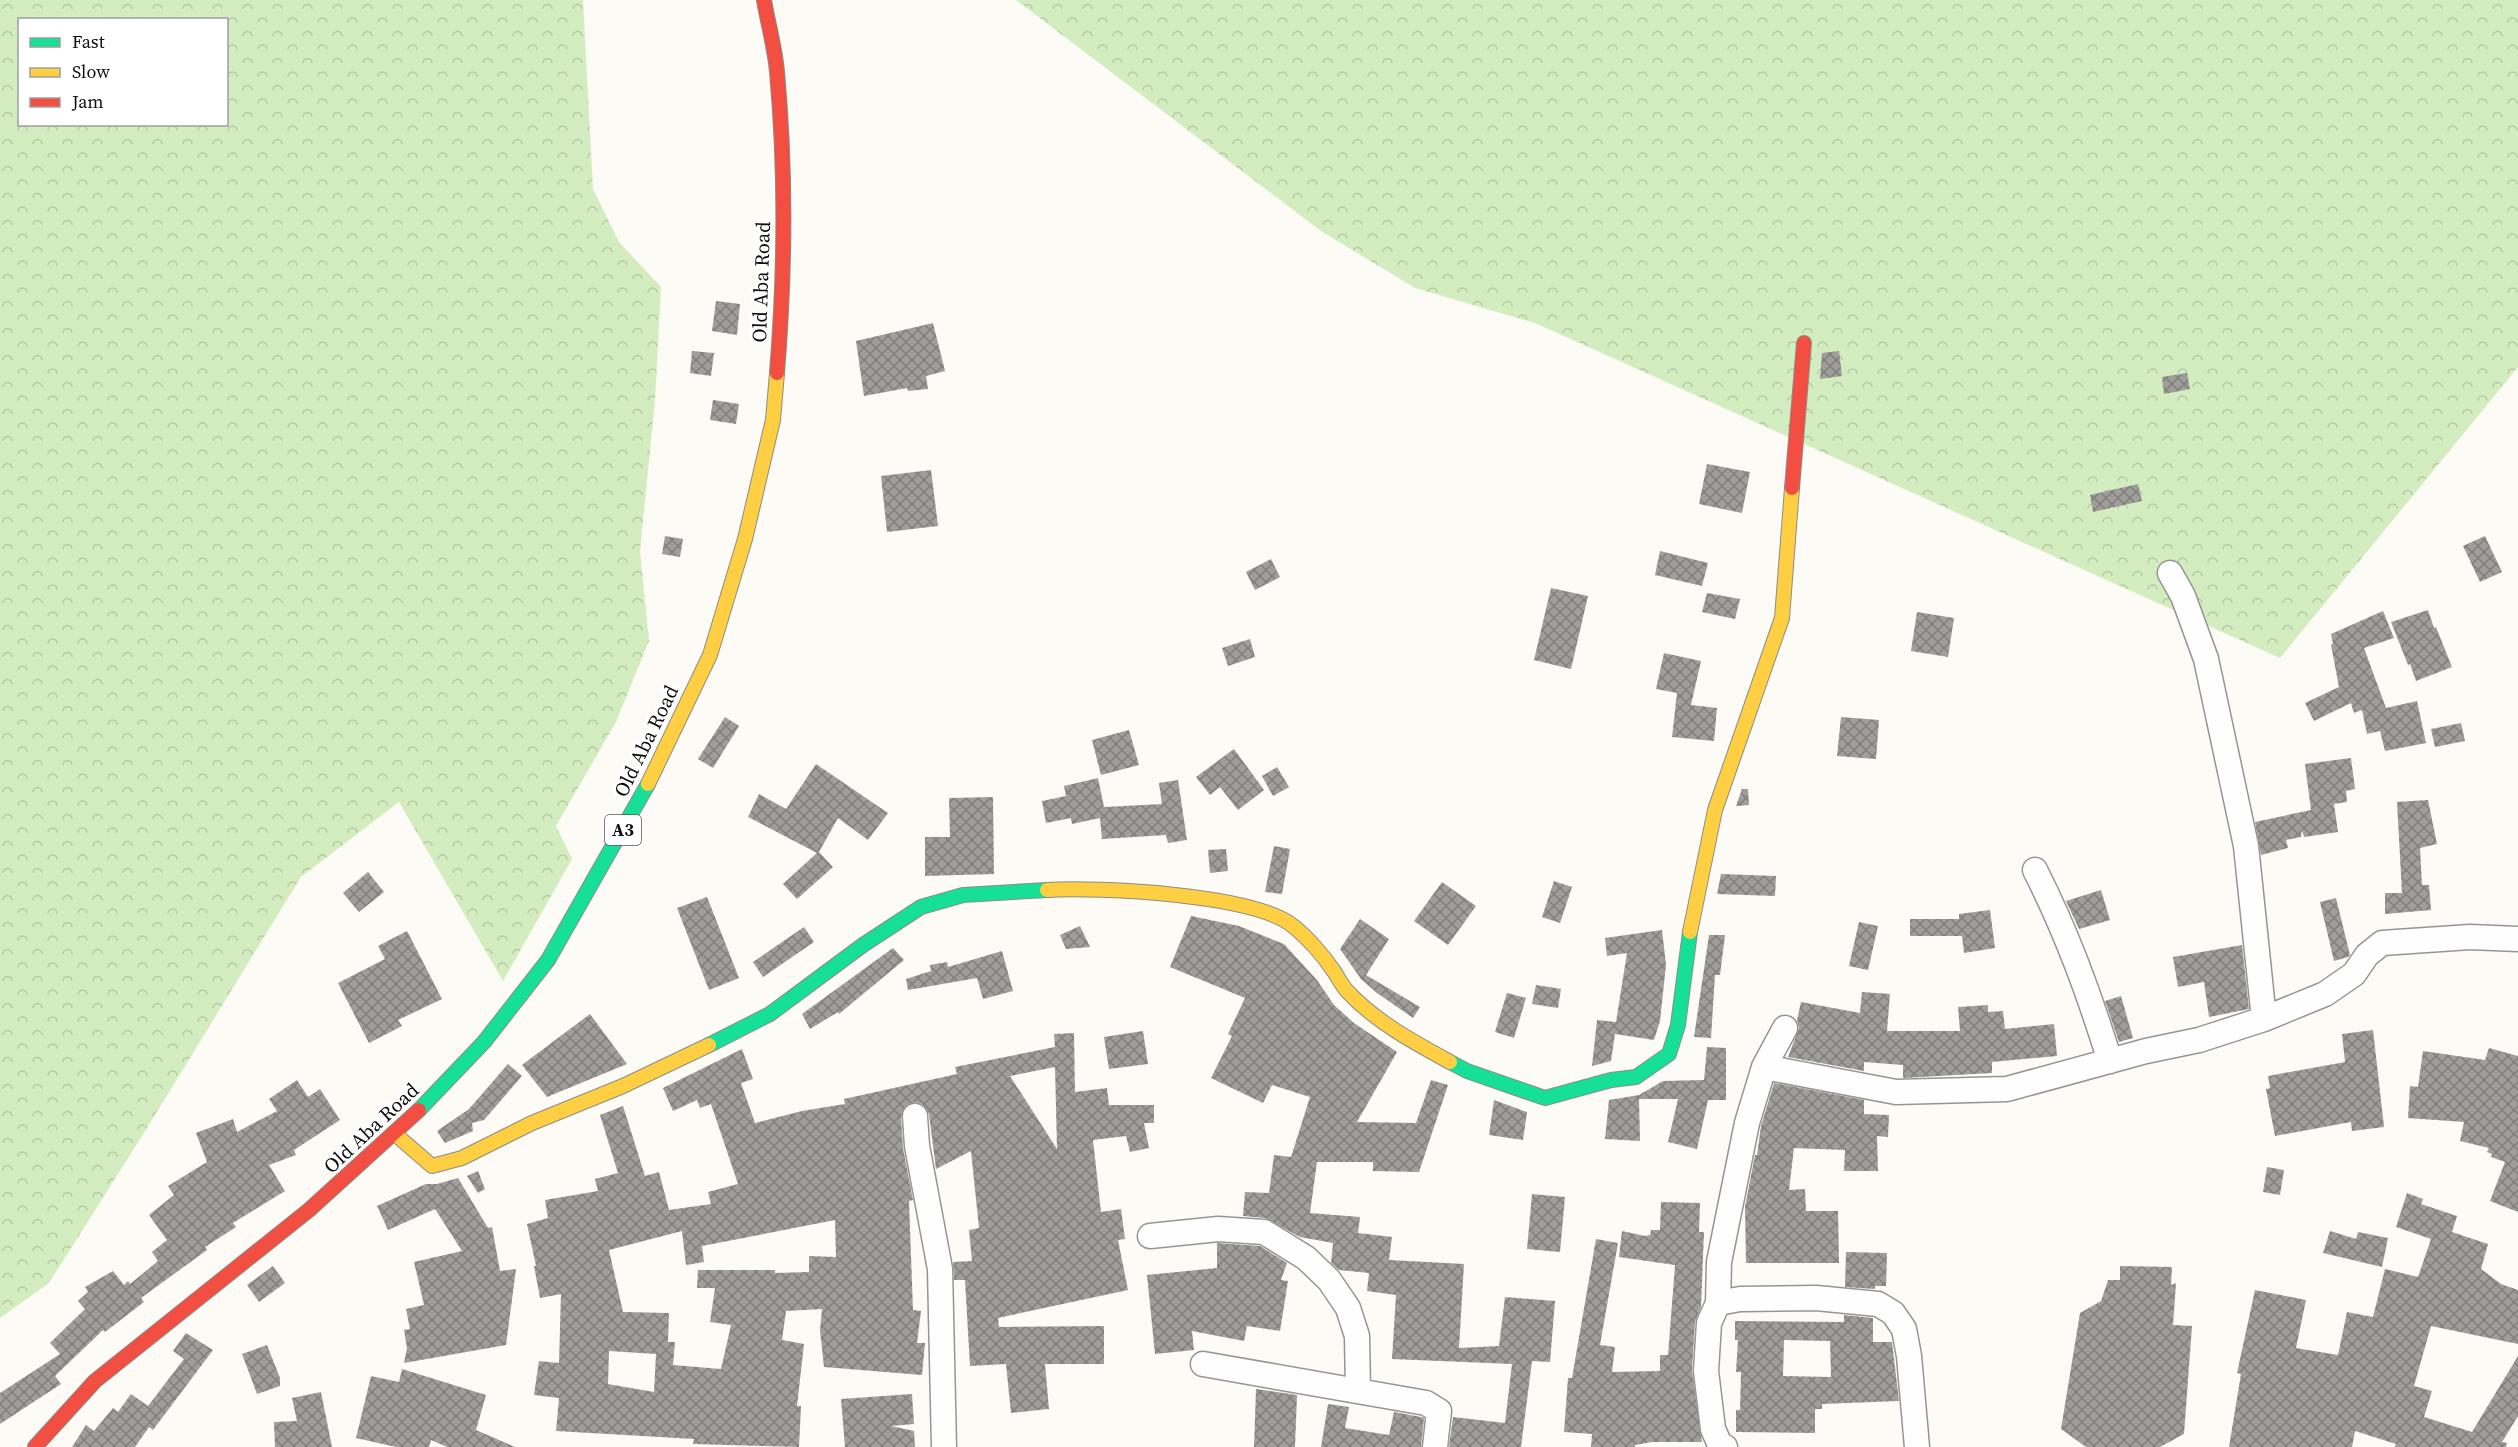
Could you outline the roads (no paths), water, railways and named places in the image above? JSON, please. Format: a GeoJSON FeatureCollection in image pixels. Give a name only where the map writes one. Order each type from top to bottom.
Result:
{"type":"FeatureCollection","features":[{"type":"Feature","properties":{"kind":"street","name":"Old Aba Road"},"geometry":{"type":"LineString","coordinates":[[34,1447],[95,1381],[309,1210],[395,1134],[447,1083],[484,1042],[548,960],[659,765],[710,655],[745,539],[773,420],[783,298],[782,169],[777,70],[764,0]]}},
{"type":"Feature","properties":{"kind":"street"},"geometry":{"type":"LineString","coordinates":[[395,1134],[432,1166],[462,1158],[532,1123],[623,1086],[692,1054],[770,1014],[863,945],[921,907],[963,896],[1053,890],[1153,894],[1206,900],[1262,912],[1292,925],[1332,968],[1347,991],[1394,1029],[1467,1071],[1545,1098],[1611,1080],[1636,1077],[1669,1054],[1678,1025],[1687,948],[1715,810],[1782,618],[1804,343]]}},
{"type":"Feature","properties":{"kind":"street"},"geometry":{"type":"LineString","coordinates":[[2170,573],[2183,596],[2206,659],[2222,745],[2246,846],[2264,1019]]}},
{"type":"Feature","properties":{"kind":"street"},"geometry":{"type":"LineString","coordinates":[[2035,870],[2060,919],[2085,981],[2110,1061]]}},
{"type":"Feature","properties":{"kind":"street"},"geometry":{"type":"LineString","coordinates":[[1764,1067],[1896,1092],[2007,1089],[2199,1040],[2264,1019],[2325,994],[2354,974],[2367,955],[2382,943],[2470,937],[2518,939]]}},
{"type":"Feature","properties":{"kind":"street"},"geometry":{"type":"LineString","coordinates":[[1725,1447],[1720,1445],[1713,1429],[1706,1371],[1709,1323],[1718,1303],[1719,1262],[1748,1123],[1764,1067],[1785,1028]]}},
{"type":"Feature","properties":{"kind":"street"},"geometry":{"type":"LineString","coordinates":[[915,1116],[917,1146],[940,1269],[944,1447]]}},
{"type":"Feature","properties":{"kind":"street"},"geometry":{"type":"LineString","coordinates":[[1150,1236],[1218,1229],[1264,1232],[1306,1258],[1329,1280],[1348,1308],[1357,1336],[1358,1390]]}},
{"type":"Feature","properties":{"kind":"street"},"geometry":{"type":"LineString","coordinates":[[1718,1303],[1740,1299],[1816,1298],[1878,1304],[1893,1313],[1904,1329],[1909,1356],[1917,1447]]}},
{"type":"Feature","properties":{"kind":"street"},"geometry":{"type":"LineString","coordinates":[[1203,1364],[1426,1403],[1439,1411],[1435,1447]]}}]}
